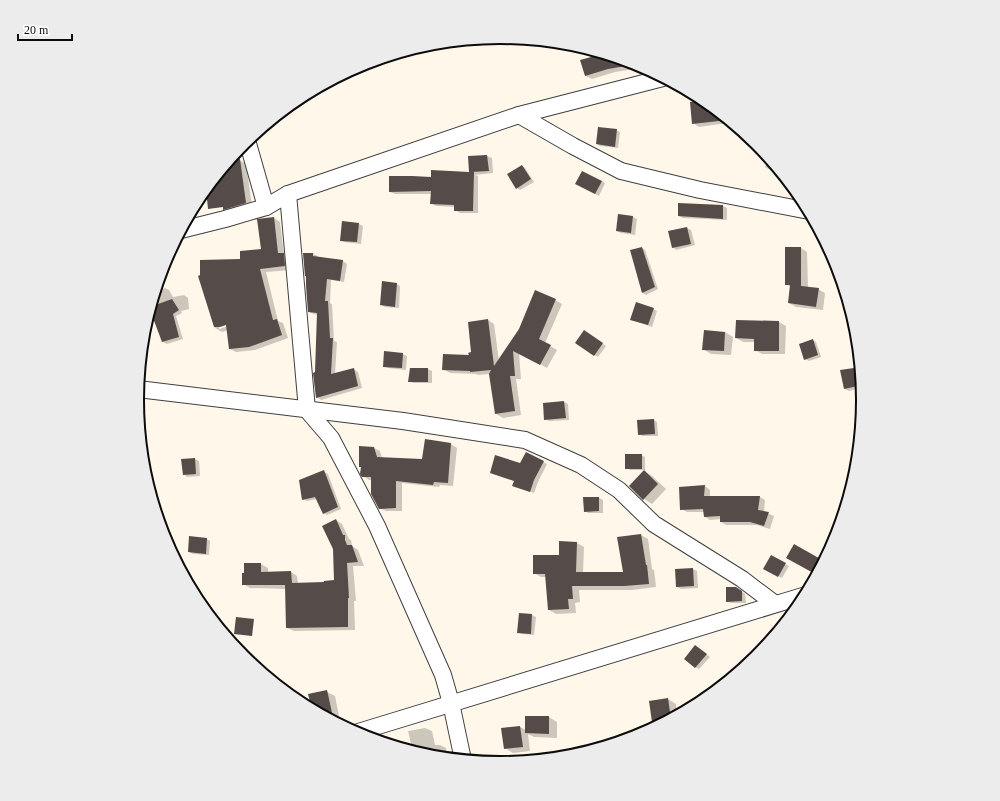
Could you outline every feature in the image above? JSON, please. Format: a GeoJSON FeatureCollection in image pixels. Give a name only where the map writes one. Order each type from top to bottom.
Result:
{"type":"FeatureCollection","features":[{"type":"Feature","properties":{"kind":"street"},"geometry":{"type":"LineString","coordinates":[[188,228],[266,207],[288,194],[519,114],[656,80]]}},
{"type":"Feature","properties":{"kind":"street"},"geometry":{"type":"LineString","coordinates":[[519,114],[573,146],[621,171],[700,190],[801,209]]}},
{"type":"Feature","properties":{"kind":"street"},"geometry":{"type":"LineString","coordinates":[[249,147],[266,207]]}},
{"type":"Feature","properties":{"kind":"street"},"geometry":{"type":"LineString","coordinates":[[288,194],[307,410],[331,438],[377,526],[443,674],[461,755]]}},
{"type":"Feature","properties":{"kind":"street"},"geometry":{"type":"LineString","coordinates":[[144,390],[403,421],[525,440],[582,465],[618,490],[654,524],[742,579],[775,604]]}},
{"type":"Feature","properties":{"kind":"street"},"geometry":{"type":"LineString","coordinates":[[364,730],[775,604],[795,601]]}},
{"type":"Feature","properties":{"kind":"building"},"geometry":{"type":"Polygon","coordinates":[[[593,56],[624,66],[608,69],[585,76],[580,60],[593,56]]]}},
{"type":"Feature","properties":{"kind":"building"},"geometry":{"type":"Polygon","coordinates":[[[690,102],[694,102],[698,104],[721,121],[692,124],[690,102]]]}},
{"type":"Feature","properties":{"kind":"building"},"geometry":{"type":"Polygon","coordinates":[[[598,127],[617,129],[615,147],[596,144],[598,127]]]}},
{"type":"Feature","properties":{"kind":"building"},"geometry":{"type":"Polygon","coordinates":[[[487,155],[489,171],[471,172],[474,172],[473,211],[454,211],[454,205],[430,204],[431,191],[389,192],[389,176],[431,177],[431,170],[469,172],[468,156],[487,155]]]}},
{"type":"Feature","properties":{"kind":"building"},"geometry":{"type":"Polygon","coordinates":[[[240,159],[246,203],[223,210],[223,207],[208,209],[207,198],[217,183],[237,160],[240,159]]]}},
{"type":"Feature","properties":{"kind":"building"},"geometry":{"type":"Polygon","coordinates":[[[522,165],[531,179],[516,189],[507,174],[522,165]]]}},
{"type":"Feature","properties":{"kind":"building"},"geometry":{"type":"Polygon","coordinates":[[[582,171],[602,181],[595,194],[575,184],[582,171]]]}},
{"type":"Feature","properties":{"kind":"building"},"geometry":{"type":"Polygon","coordinates":[[[678,203],[723,205],[723,219],[678,216],[678,203]]]}},
{"type":"Feature","properties":{"kind":"building"},"geometry":{"type":"Polygon","coordinates":[[[618,214],[633,216],[631,233],[616,231],[618,214]]]}},
{"type":"Feature","properties":{"kind":"building"},"geometry":{"type":"Polygon","coordinates":[[[274,217],[278,253],[284,253],[285,266],[260,269],[273,320],[277,319],[282,335],[249,347],[229,349],[226,325],[214,327],[198,276],[200,275],[200,260],[240,259],[240,251],[261,249],[257,219],[274,217]]]}},
{"type":"Feature","properties":{"kind":"building"},"geometry":{"type":"Polygon","coordinates":[[[342,221],[359,223],[357,242],[340,241],[342,221]]]}},
{"type":"Feature","properties":{"kind":"building"},"geometry":{"type":"Polygon","coordinates":[[[687,227],[691,244],[672,248],[668,231],[687,227]]]}},
{"type":"Feature","properties":{"kind":"building"},"geometry":{"type":"Polygon","coordinates":[[[642,247],[655,287],[642,293],[630,250],[642,247]]]}},
{"type":"Feature","properties":{"kind":"building"},"geometry":{"type":"Polygon","coordinates":[[[785,247],[801,247],[801,286],[819,288],[816,307],[788,303],[790,285],[785,285],[785,247]]]}},
{"type":"Feature","properties":{"kind":"building"},"geometry":{"type":"Polygon","coordinates":[[[303,253],[313,253],[313,256],[343,260],[340,281],[327,279],[325,301],[328,301],[330,338],[333,338],[331,374],[354,368],[358,386],[316,398],[313,373],[315,372],[317,313],[308,312],[303,253]]]}},
{"type":"Feature","properties":{"kind":"building"},"geometry":{"type":"Polygon","coordinates":[[[382,281],[397,283],[395,307],[380,305],[382,281]]]}},
{"type":"Feature","properties":{"kind":"building"},"geometry":{"type":"Polygon","coordinates":[[[535,290],[556,299],[539,339],[551,345],[540,365],[513,351],[515,376],[510,376],[515,411],[495,414],[489,374],[491,370],[470,372],[442,370],[443,354],[469,355],[468,353],[471,352],[468,322],[488,319],[494,366],[519,329],[535,290]]]}},
{"type":"Feature","properties":{"kind":"building"},"geometry":{"type":"Polygon","coordinates":[[[172,299],[179,310],[173,314],[179,337],[162,342],[153,319],[157,304],[172,299]]]}},
{"type":"Feature","properties":{"kind":"building"},"geometry":{"type":"Polygon","coordinates":[[[636,302],[654,308],[648,325],[630,320],[636,302]]]}},
{"type":"Feature","properties":{"kind":"building"},"geometry":{"type":"Polygon","coordinates":[[[736,320],[779,321],[779,351],[754,351],[754,339],[735,338],[736,320]]]}},
{"type":"Feature","properties":{"kind":"building"},"geometry":{"type":"Polygon","coordinates":[[[584,330],[603,343],[594,356],[575,343],[584,330]]]}},
{"type":"Feature","properties":{"kind":"building"},"geometry":{"type":"Polygon","coordinates":[[[704,330],[725,332],[724,351],[702,350],[704,330]]]}},
{"type":"Feature","properties":{"kind":"building"},"geometry":{"type":"Polygon","coordinates":[[[813,339],[818,355],[804,360],[799,344],[813,339]]]}},
{"type":"Feature","properties":{"kind":"building"},"geometry":{"type":"Polygon","coordinates":[[[384,351],[403,353],[402,368],[383,367],[384,351]]]}},
{"type":"Feature","properties":{"kind":"building"},"geometry":{"type":"Polygon","coordinates":[[[410,368],[428,368],[428,382],[408,382],[410,368]]]}},
{"type":"Feature","properties":{"kind":"building"},"geometry":{"type":"Polygon","coordinates":[[[854,368],[856,386],[844,389],[840,370],[854,368]]]}},
{"type":"Feature","properties":{"kind":"building"},"geometry":{"type":"Polygon","coordinates":[[[564,401],[566,418],[544,420],[543,403],[564,401]]]}},
{"type":"Feature","properties":{"kind":"building"},"geometry":{"type":"Polygon","coordinates":[[[654,419],[655,434],[638,435],[637,420],[654,419]]]}},
{"type":"Feature","properties":{"kind":"building"},"geometry":{"type":"Polygon","coordinates":[[[425,439],[451,443],[448,483],[434,482],[433,485],[396,481],[396,508],[379,509],[371,494],[371,477],[362,477],[360,474],[361,467],[359,467],[359,446],[374,447],[377,457],[422,459],[425,439]]]}},
{"type":"Feature","properties":{"kind":"building"},"geometry":{"type":"Polygon","coordinates":[[[526,452],[544,461],[534,480],[530,492],[512,486],[514,481],[490,473],[495,455],[520,463],[526,452]]]}},
{"type":"Feature","properties":{"kind":"building"},"geometry":{"type":"Polygon","coordinates":[[[625,454],[642,454],[642,469],[625,469],[625,454]]]}},
{"type":"Feature","properties":{"kind":"building"},"geometry":{"type":"Polygon","coordinates":[[[195,458],[196,474],[183,475],[181,459],[195,458]]]}},
{"type":"Feature","properties":{"kind":"building"},"geometry":{"type":"Polygon","coordinates":[[[324,470],[338,507],[323,514],[315,497],[302,500],[299,480],[324,470]]]}},
{"type":"Feature","properties":{"kind":"building"},"geometry":{"type":"Polygon","coordinates":[[[644,470],[658,484],[643,500],[629,486],[644,470]]]}},
{"type":"Feature","properties":{"kind":"building"},"geometry":{"type":"Polygon","coordinates":[[[705,485],[704,496],[760,496],[758,510],[769,512],[764,526],[750,522],[720,522],[720,516],[704,517],[703,509],[680,510],[679,487],[705,485]]]}},
{"type":"Feature","properties":{"kind":"building"},"geometry":{"type":"Polygon","coordinates":[[[583,497],[599,497],[599,511],[584,512],[583,497]]]}},
{"type":"Feature","properties":{"kind":"building"},"geometry":{"type":"Polygon","coordinates":[[[336,519],[343,535],[345,535],[347,545],[352,545],[358,562],[347,563],[349,598],[348,627],[286,628],[285,585],[242,585],[244,563],[261,563],[261,572],[291,571],[292,583],[324,582],[334,580],[333,549],[322,526],[336,519]]]}},
{"type":"Feature","properties":{"kind":"building"},"geometry":{"type":"Polygon","coordinates":[[[641,534],[649,584],[624,586],[572,586],[573,599],[568,599],[569,609],[548,610],[545,574],[533,574],[533,555],[559,555],[559,541],[577,542],[576,572],[623,572],[617,537],[641,534]]]}},
{"type":"Feature","properties":{"kind":"building"},"geometry":{"type":"Polygon","coordinates":[[[189,536],[207,538],[206,554],[188,552],[189,536]]]}},
{"type":"Feature","properties":{"kind":"building"},"geometry":{"type":"Polygon","coordinates":[[[794,544],[820,559],[812,572],[786,558],[794,544]]]}},
{"type":"Feature","properties":{"kind":"building"},"geometry":{"type":"Polygon","coordinates":[[[771,555],[786,563],[778,577],[763,569],[771,555]]]}},
{"type":"Feature","properties":{"kind":"building"},"geometry":{"type":"Polygon","coordinates":[[[693,568],[694,586],[676,587],[675,569],[693,568]]]}},
{"type":"Feature","properties":{"kind":"building"},"geometry":{"type":"Polygon","coordinates":[[[726,587],[736,587],[742,591],[742,601],[726,602],[726,587]]]}},
{"type":"Feature","properties":{"kind":"building"},"geometry":{"type":"Polygon","coordinates":[[[519,613],[532,614],[531,634],[517,633],[519,613]]]}},
{"type":"Feature","properties":{"kind":"building"},"geometry":{"type":"Polygon","coordinates":[[[236,617],[254,619],[252,636],[234,634],[236,617]]]}},
{"type":"Feature","properties":{"kind":"building"},"geometry":{"type":"Polygon","coordinates":[[[695,645],[707,654],[695,668],[684,659],[695,645]]]}},
{"type":"Feature","properties":{"kind":"building"},"geometry":{"type":"Polygon","coordinates":[[[327,690],[332,715],[310,702],[308,694],[327,690]]]}},
{"type":"Feature","properties":{"kind":"building"},"geometry":{"type":"Polygon","coordinates":[[[668,698],[670,713],[652,723],[649,701],[668,698]]]}},
{"type":"Feature","properties":{"kind":"building"},"geometry":{"type":"Polygon","coordinates":[[[525,716],[549,716],[549,734],[525,733],[525,716]]]}},
{"type":"Feature","properties":{"kind":"building"},"geometry":{"type":"Polygon","coordinates":[[[520,726],[523,747],[504,749],[501,728],[520,726]]]}}]}
